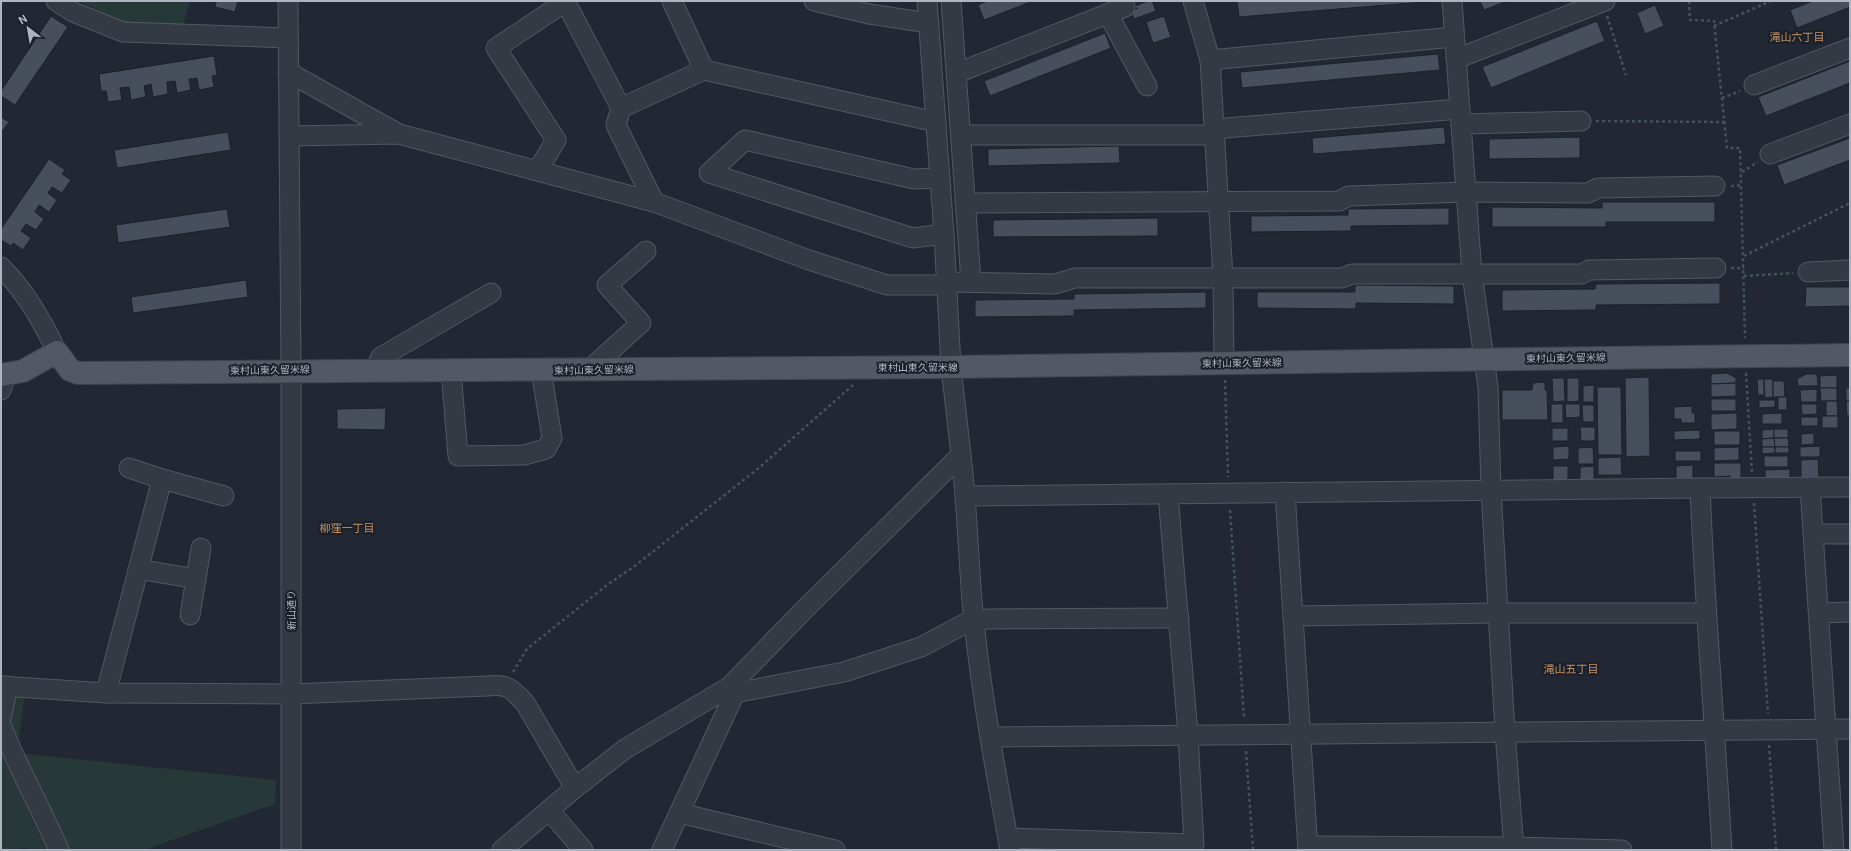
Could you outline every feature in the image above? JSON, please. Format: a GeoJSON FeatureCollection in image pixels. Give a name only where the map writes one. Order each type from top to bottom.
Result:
{"type":"FeatureCollection","features":[{"type":"Feature","properties":{"kind":"main road","name":"東村山東久留米線"},"geometry":{"type":"LineString","coordinates":[[57,352],[70,370],[78,373],[291,370],[451,371],[951,367],[1850,355]]}},
{"type":"Feature","properties":{"kind":"main road"},"geometry":{"type":"LineString","coordinates":[[3,380],[23,371],[57,352]]}},
{"type":"Feature","properties":{"kind":"street"},"geometry":{"type":"LineString","coordinates":[[56,1],[83,17],[123,32],[288,38]]}},
{"type":"Feature","properties":{"kind":"street","name":"新山通り"},"geometry":{"type":"LineString","coordinates":[[288,1],[291,370],[291,850]]}},
{"type":"Feature","properties":{"kind":"street"},"geometry":{"type":"LineString","coordinates":[[672,1],[704,70]]}},
{"type":"Feature","properties":{"kind":"street"},"geometry":{"type":"LineString","coordinates":[[814,1],[869,14],[928,10],[946,1]]}},
{"type":"Feature","properties":{"kind":"street"},"geometry":{"type":"LineString","coordinates":[[951,1],[971,282]]}},
{"type":"Feature","properties":{"kind":"street"},"geometry":{"type":"LineString","coordinates":[[1193,1],[1210,60],[1217,202],[1223,278],[1224,363]]}},
{"type":"Feature","properties":{"kind":"street"},"geometry":{"type":"LineString","coordinates":[[1452,1],[1472,274],[1488,387],[1491,490],[1505,732],[1514,848]]}},
{"type":"Feature","properties":{"kind":"street"},"geometry":{"type":"LineString","coordinates":[[538,170],[556,140],[496,48],[565,2],[621,108],[616,125],[654,202]]}},
{"type":"Feature","properties":{"kind":"street"},"geometry":{"type":"LineString","coordinates":[[1456,59],[1604,2]]}},
{"type":"Feature","properties":{"kind":"street"},"geometry":{"type":"LineString","coordinates":[[928,10],[944,234],[951,367],[966,496],[974,621],[990,736],[1009,844],[1194,844],[1188,735],[1168,494]]}},
{"type":"Feature","properties":{"kind":"street"},"geometry":{"type":"LineString","coordinates":[[957,73],[1116,11],[1147,86]]}},
{"type":"Feature","properties":{"kind":"street"},"geometry":{"type":"LineString","coordinates":[[1210,60],[1454,37]]}},
{"type":"Feature","properties":{"kind":"street"},"geometry":{"type":"LineString","coordinates":[[1754,85],[1850,48]]}},
{"type":"Feature","properties":{"kind":"street"},"geometry":{"type":"LineString","coordinates":[[621,108],[704,70],[936,122]]}},
{"type":"Feature","properties":{"kind":"street"},"geometry":{"type":"LineString","coordinates":[[288,72],[399,134],[654,202],[809,260],[888,285],[971,282],[1055,284],[1075,278],[1342,278],[1352,274],[1582,274],[1589,270],[1716,268]]}},
{"type":"Feature","properties":{"kind":"street"},"geometry":{"type":"LineString","coordinates":[[961,135],[1213,132],[1460,116],[1581,121]]}},
{"type":"Feature","properties":{"kind":"street"},"geometry":{"type":"LineString","coordinates":[[1770,154],[1850,124]]}},
{"type":"Feature","properties":{"kind":"street"},"geometry":{"type":"LineString","coordinates":[[290,136],[399,134]]}},
{"type":"Feature","properties":{"kind":"street"},"geometry":{"type":"LineString","coordinates":[[940,178],[914,179],[745,140],[709,173],[913,238],[944,234]]}},
{"type":"Feature","properties":{"kind":"street"},"geometry":{"type":"LineString","coordinates":[[965,203],[1339,201],[1349,196],[1466,192],[1588,193],[1598,188],[1714,186]]}},
{"type":"Feature","properties":{"kind":"street"},"geometry":{"type":"LineString","coordinates":[[590,370],[641,323],[607,285],[646,250]]}},
{"type":"Feature","properties":{"kind":"street"},"geometry":{"type":"LineString","coordinates":[[1,267],[27,296],[57,352]]}},
{"type":"Feature","properties":{"kind":"street"},"geometry":{"type":"LineString","coordinates":[[1808,272],[1850,270]]}},
{"type":"Feature","properties":{"kind":"street"},"geometry":{"type":"LineString","coordinates":[[375,370],[381,357],[491,293]]}},
{"type":"Feature","properties":{"kind":"street"},"geometry":{"type":"LineString","coordinates":[[451,371],[458,456],[472,456],[524,455],[546,449],[552,438],[541,370]]}},
{"type":"Feature","properties":{"kind":"street"},"geometry":{"type":"LineString","coordinates":[[662,850],[732,690],[806,608],[961,455]]}},
{"type":"Feature","properties":{"kind":"street"},"geometry":{"type":"LineString","coordinates":[[129,468],[162,479],[224,496]]}},
{"type":"Feature","properties":{"kind":"street"},"geometry":{"type":"LineString","coordinates":[[106,693],[162,479]]}},
{"type":"Feature","properties":{"kind":"street"},"geometry":{"type":"LineString","coordinates":[[966,496],[1850,486]]}},
{"type":"Feature","properties":{"kind":"street"},"geometry":{"type":"LineString","coordinates":[[1810,487],[1834,850]]}},
{"type":"Feature","properties":{"kind":"street"},"geometry":{"type":"LineString","coordinates":[[1700,488],[1705,613],[1715,730],[1722,850]]}},
{"type":"Feature","properties":{"kind":"street"},"geometry":{"type":"LineString","coordinates":[[1285,492],[1308,848],[1514,848],[1622,850]]}},
{"type":"Feature","properties":{"kind":"street"},"geometry":{"type":"LineString","coordinates":[[1813,534],[1850,534]]}},
{"type":"Feature","properties":{"kind":"street"},"geometry":{"type":"LineString","coordinates":[[190,615],[201,548]]}},
{"type":"Feature","properties":{"kind":"street"},"geometry":{"type":"LineString","coordinates":[[138,569],[196,579]]}},
{"type":"Feature","properties":{"kind":"street"},"geometry":{"type":"LineString","coordinates":[[1819,613],[1850,612]]}},
{"type":"Feature","properties":{"kind":"street"},"geometry":{"type":"LineString","coordinates":[[1293,616],[1499,613],[1705,613]]}},
{"type":"Feature","properties":{"kind":"street"},"geometry":{"type":"LineString","coordinates":[[502,850],[575,788],[625,749],[732,690],[844,672],[921,647],[966,623],[974,621],[987,619],[1179,618]]}},
{"type":"Feature","properties":{"kind":"street"},"geometry":{"type":"LineString","coordinates":[[1,718],[4,686],[106,693],[291,694],[487,686],[502,684],[515,692],[525,703],[575,788]]}},
{"type":"Feature","properties":{"kind":"street"},"geometry":{"type":"LineString","coordinates":[[1,725],[23,775],[43,812],[60,850]]}},
{"type":"Feature","properties":{"kind":"street"},"geometry":{"type":"LineString","coordinates":[[990,736],[1850,729]]}},
{"type":"Feature","properties":{"kind":"street"},"geometry":{"type":"LineString","coordinates":[[549,810],[583,850]]}},
{"type":"Feature","properties":{"kind":"street"},"geometry":{"type":"LineString","coordinates":[[679,813],[835,850]]}},
{"type":"Feature","properties":{"kind":"path"},"geometry":{"type":"LineString","coordinates":[[1689,1],[1690,20],[1714,21],[1727,148],[1740,148],[1744,256],[1745,356],[1776,850]]}},
{"type":"Feature","properties":{"kind":"path"},"geometry":{"type":"LineString","coordinates":[[1714,26],[1771,1]]}},
{"type":"Feature","properties":{"kind":"path"},"geometry":{"type":"LineString","coordinates":[[1604,2],[1626,75]]}},
{"type":"Feature","properties":{"kind":"path"},"geometry":{"type":"LineString","coordinates":[[1581,121],[1724,122]]}},
{"type":"Feature","properties":{"kind":"path"},"geometry":{"type":"LineString","coordinates":[[1744,256],[1850,203]]}},
{"type":"Feature","properties":{"kind":"path"},"geometry":{"type":"LineString","coordinates":[[1744,276],[1808,272]]}},
{"type":"Feature","properties":{"kind":"path"},"geometry":{"type":"LineString","coordinates":[[1224,363],[1228,493],[1253,850]]}},
{"type":"Feature","properties":{"kind":"path"},"geometry":{"type":"LineString","coordinates":[[502,684],[516,669],[527,649],[607,585],[636,565],[760,468],[874,367]]}},
{"type":"Feature","properties":{"kind":"shaded area"},"geometry":{"type":"Polygon","coordinates":[[[78,1],[190,1],[183,25],[125,23],[78,1]]]}},
{"type":"Feature","properties":{"kind":"shaded area"},"geometry":{"type":"Polygon","coordinates":[[[1,690],[25,691],[17,753],[276,780],[275,804],[144,850],[29,850],[27,847],[12,850],[1,850],[1,690]]]}},
{"type":"Feature","properties":{"kind":"building"},"geometry":{"type":"Polygon","coordinates":[[[216,1],[238,1],[235,12],[215,7],[216,1]]]}},
{"type":"Feature","properties":{"kind":"building"},"geometry":{"type":"Polygon","coordinates":[[[987,1],[1033,1],[984,20],[978,5],[987,1]]]}},
{"type":"Feature","properties":{"kind":"building"},"geometry":{"type":"Polygon","coordinates":[[[1152,1],[1156,11],[1134,19],[1131,11],[1137,9],[1135,6],[1152,1]]]}},
{"type":"Feature","properties":{"kind":"building"},"geometry":{"type":"Polygon","coordinates":[[[1237,1],[1437,1],[1239,17],[1237,1]]]}},
{"type":"Feature","properties":{"kind":"building"},"geometry":{"type":"Polygon","coordinates":[[[1480,1],[1507,1],[1484,10],[1480,1]]]}},
{"type":"Feature","properties":{"kind":"building"},"geometry":{"type":"Polygon","coordinates":[[[1813,1],[1850,1],[1850,7],[1797,28],[1790,10],[1813,1]]]}},
{"type":"Feature","properties":{"kind":"building"},"geometry":{"type":"Polygon","coordinates":[[[1655,5],[1664,26],[1645,34],[1637,13],[1655,5]]]}},
{"type":"Feature","properties":{"kind":"building"},"geometry":{"type":"Polygon","coordinates":[[[51,16],[68,27],[15,105],[1,96],[1,91],[51,16]]]}},
{"type":"Feature","properties":{"kind":"building"},"geometry":{"type":"Polygon","coordinates":[[[1164,16],[1171,37],[1153,43],[1146,22],[1164,16]]]}},
{"type":"Feature","properties":{"kind":"building"},"geometry":{"type":"Polygon","coordinates":[[[1597,21],[1605,41],[1491,88],[1482,67],[1597,21]]]}},
{"type":"Feature","properties":{"kind":"building"},"geometry":{"type":"Polygon","coordinates":[[[1105,33],[1111,48],[990,96],[984,81],[1105,33]]]}},
{"type":"Feature","properties":{"kind":"building"},"geometry":{"type":"Polygon","coordinates":[[[1438,54],[1440,70],[1242,88],[1240,72],[1438,54]]]}},
{"type":"Feature","properties":{"kind":"building"},"geometry":{"type":"Polygon","coordinates":[[[214,56],[217,75],[212,76],[214,87],[199,90],[197,78],[189,79],[191,90],[177,93],[175,81],[167,82],[168,94],[153,97],[151,84],[144,86],[146,97],[131,100],[129,87],[120,88],[122,100],[108,102],[106,91],[101,91],[99,74],[214,56]]]}},
{"type":"Feature","properties":{"kind":"building"},"geometry":{"type":"Polygon","coordinates":[[[1850,61],[1850,83],[1766,116],[1758,97],[1850,61]]]}},
{"type":"Feature","properties":{"kind":"building"},"geometry":{"type":"Polygon","coordinates":[[[1,117],[9,122],[1,133],[1,117]]]}},
{"type":"Feature","properties":{"kind":"building"},"geometry":{"type":"Polygon","coordinates":[[[1444,127],[1446,144],[1313,154],[1312,138],[1444,127]]]}},
{"type":"Feature","properties":{"kind":"building"},"geometry":{"type":"Polygon","coordinates":[[[228,132],[231,150],[117,168],[114,150],[228,132]]]}},
{"type":"Feature","properties":{"kind":"building"},"geometry":{"type":"Polygon","coordinates":[[[1580,137],[1580,158],[1489,159],[1489,139],[1580,137]]]}},
{"type":"Feature","properties":{"kind":"building"},"geometry":{"type":"Polygon","coordinates":[[[1850,138],[1850,160],[1784,185],[1777,165],[1850,138]]]}},
{"type":"Feature","properties":{"kind":"building"},"geometry":{"type":"Polygon","coordinates":[[[1119,146],[1120,163],[988,166],[988,149],[1119,146]]]}},
{"type":"Feature","properties":{"kind":"building"},"geometry":{"type":"Polygon","coordinates":[[[49,159],[65,170],[62,174],[71,180],[62,193],[52,187],[48,193],[57,200],[49,212],[39,205],[35,212],[44,219],[36,230],[26,224],[21,231],[31,238],[23,250],[13,243],[11,246],[1,240],[1,229],[49,159]]]}},
{"type":"Feature","properties":{"kind":"building"},"geometry":{"type":"Polygon","coordinates":[[[1602,202],[1715,202],[1715,222],[1606,222],[1606,227],[1492,227],[1492,207],[1602,208],[1602,202]]]}},
{"type":"Feature","properties":{"kind":"building"},"geometry":{"type":"Polygon","coordinates":[[[1449,208],[1449,225],[1351,226],[1351,231],[1251,232],[1251,216],[1348,215],[1348,209],[1449,208]]]}},
{"type":"Feature","properties":{"kind":"building"},"geometry":{"type":"Polygon","coordinates":[[[227,209],[230,227],[118,243],[116,225],[227,209]]]}},
{"type":"Feature","properties":{"kind":"building"},"geometry":{"type":"Polygon","coordinates":[[[1158,218],[1158,236],[993,237],[993,220],[1158,218]]]}},
{"type":"Feature","properties":{"kind":"building"},"geometry":{"type":"Polygon","coordinates":[[[246,280],[248,297],[133,313],[131,297],[246,280]]]}},
{"type":"Feature","properties":{"kind":"building"},"geometry":{"type":"Polygon","coordinates":[[[1720,283],[1720,304],[1596,305],[1596,310],[1502,311],[1502,290],[1595,289],[1596,284],[1720,283]]]}},
{"type":"Feature","properties":{"kind":"building"},"geometry":{"type":"Polygon","coordinates":[[[1355,285],[1454,286],[1454,304],[1356,303],[1356,309],[1257,308],[1257,292],[1355,292],[1355,285]]]}},
{"type":"Feature","properties":{"kind":"building"},"geometry":{"type":"Polygon","coordinates":[[[1806,287],[1850,287],[1850,306],[1805,307],[1806,287]]]}},
{"type":"Feature","properties":{"kind":"building"},"geometry":{"type":"Polygon","coordinates":[[[1206,292],[1206,308],[1074,310],[1074,316],[975,317],[975,300],[1074,299],[1074,294],[1206,292]]]}},
{"type":"Feature","properties":{"kind":"building"},"geometry":{"type":"Polygon","coordinates":[[[1727,373],[1736,378],[1736,383],[1711,384],[1711,374],[1727,373]]]}},
{"type":"Feature","properties":{"kind":"building"},"geometry":{"type":"Polygon","coordinates":[[[1806,374],[1817,374],[1818,386],[1798,386],[1797,379],[1806,374]]]}},
{"type":"Feature","properties":{"kind":"building"},"geometry":{"type":"Polygon","coordinates":[[[1837,375],[1837,388],[1820,388],[1820,376],[1837,375]]]}},
{"type":"Feature","properties":{"kind":"building"},"geometry":{"type":"Polygon","coordinates":[[[1649,377],[1650,456],[1626,457],[1625,378],[1649,377]]]}},
{"type":"Feature","properties":{"kind":"building"},"geometry":{"type":"Polygon","coordinates":[[[1552,378],[1564,378],[1565,401],[1553,402],[1552,378]]]}},
{"type":"Feature","properties":{"kind":"building"},"geometry":{"type":"Polygon","coordinates":[[[1567,378],[1579,378],[1579,401],[1567,402],[1567,378]]]}},
{"type":"Feature","properties":{"kind":"building"},"geometry":{"type":"Polygon","coordinates":[[[1757,379],[1764,379],[1764,395],[1758,395],[1757,379]]]}},
{"type":"Feature","properties":{"kind":"building"},"geometry":{"type":"Polygon","coordinates":[[[1764,379],[1773,379],[1773,397],[1765,398],[1764,379]]]}},
{"type":"Feature","properties":{"kind":"building"},"geometry":{"type":"Polygon","coordinates":[[[1773,381],[1784,381],[1785,397],[1773,397],[1773,381]]]}},
{"type":"Feature","properties":{"kind":"building"},"geometry":{"type":"Polygon","coordinates":[[[1545,382],[1545,390],[1547,390],[1548,420],[1502,420],[1502,390],[1532,390],[1533,383],[1545,382]]]}},
{"type":"Feature","properties":{"kind":"building"},"geometry":{"type":"Polygon","coordinates":[[[1736,383],[1736,396],[1711,397],[1711,384],[1736,383]]]}},
{"type":"Feature","properties":{"kind":"building"},"geometry":{"type":"Polygon","coordinates":[[[1594,385],[1594,402],[1583,402],[1583,386],[1594,385]]]}},
{"type":"Feature","properties":{"kind":"building"},"geometry":{"type":"Polygon","coordinates":[[[1597,387],[1621,387],[1622,455],[1598,455],[1597,387]]]}},
{"type":"Feature","properties":{"kind":"building"},"geometry":{"type":"Polygon","coordinates":[[[1820,388],[1837,388],[1837,401],[1821,401],[1820,388]]]}},
{"type":"Feature","properties":{"kind":"building"},"geometry":{"type":"Polygon","coordinates":[[[1846,388],[1850,388],[1850,401],[1846,401],[1846,388]]]}},
{"type":"Feature","properties":{"kind":"building"},"geometry":{"type":"Polygon","coordinates":[[[1817,389],[1817,402],[1801,402],[1800,390],[1817,389]]]}},
{"type":"Feature","properties":{"kind":"building"},"geometry":{"type":"Polygon","coordinates":[[[1778,397],[1787,397],[1787,410],[1778,410],[1778,397]]]}},
{"type":"Feature","properties":{"kind":"building"},"geometry":{"type":"Polygon","coordinates":[[[1711,399],[1736,399],[1736,411],[1711,411],[1711,399]]]}},
{"type":"Feature","properties":{"kind":"building"},"geometry":{"type":"Polygon","coordinates":[[[1759,400],[1775,400],[1775,407],[1759,408],[1759,400]]]}},
{"type":"Feature","properties":{"kind":"building"},"geometry":{"type":"Polygon","coordinates":[[[1826,401],[1837,401],[1838,416],[1826,416],[1826,401]]]}},
{"type":"Feature","properties":{"kind":"building"},"geometry":{"type":"Polygon","coordinates":[[[1846,401],[1850,401],[1850,416],[1847,416],[1846,401]]]}},
{"type":"Feature","properties":{"kind":"building"},"geometry":{"type":"Polygon","coordinates":[[[1551,404],[1563,404],[1563,423],[1551,423],[1551,404]]]}},
{"type":"Feature","properties":{"kind":"building"},"geometry":{"type":"Polygon","coordinates":[[[1565,404],[1580,404],[1580,417],[1566,418],[1565,404]]]}},
{"type":"Feature","properties":{"kind":"building"},"geometry":{"type":"Polygon","coordinates":[[[1801,404],[1817,404],[1817,414],[1802,415],[1801,404]]]}},
{"type":"Feature","properties":{"kind":"building"},"geometry":{"type":"Polygon","coordinates":[[[1582,405],[1594,405],[1594,422],[1583,422],[1582,405]]]}},
{"type":"Feature","properties":{"kind":"building"},"geometry":{"type":"Polygon","coordinates":[[[1692,406],[1692,413],[1695,413],[1695,423],[1681,423],[1681,419],[1674,419],[1674,407],[1692,406]]]}},
{"type":"Feature","properties":{"kind":"building"},"geometry":{"type":"Polygon","coordinates":[[[386,408],[385,430],[337,429],[337,409],[386,408]]]}},
{"type":"Feature","properties":{"kind":"building"},"geometry":{"type":"Polygon","coordinates":[[[1737,413],[1737,429],[1711,430],[1711,414],[1737,413]]]}},
{"type":"Feature","properties":{"kind":"building"},"geometry":{"type":"Polygon","coordinates":[[[1782,413],[1782,424],[1762,424],[1762,414],[1782,413]]]}},
{"type":"Feature","properties":{"kind":"building"},"geometry":{"type":"Polygon","coordinates":[[[1822,416],[1838,416],[1838,428],[1822,428],[1822,416]]]}},
{"type":"Feature","properties":{"kind":"building"},"geometry":{"type":"Polygon","coordinates":[[[1801,417],[1818,417],[1818,426],[1801,426],[1801,417]]]}},
{"type":"Feature","properties":{"kind":"building"},"geometry":{"type":"Polygon","coordinates":[[[1580,427],[1595,427],[1595,441],[1581,441],[1580,427]]]}},
{"type":"Feature","properties":{"kind":"building"},"geometry":{"type":"Polygon","coordinates":[[[1552,428],[1568,428],[1568,441],[1552,441],[1552,428]]]}},
{"type":"Feature","properties":{"kind":"building"},"geometry":{"type":"Polygon","coordinates":[[[1774,429],[1774,438],[1762,439],[1762,430],[1774,429]]]}},
{"type":"Feature","properties":{"kind":"building"},"geometry":{"type":"Polygon","coordinates":[[[1774,429],[1788,429],[1788,438],[1774,438],[1774,429]]]}},
{"type":"Feature","properties":{"kind":"building"},"geometry":{"type":"Polygon","coordinates":[[[1700,430],[1700,439],[1674,440],[1674,431],[1700,430]]]}},
{"type":"Feature","properties":{"kind":"building"},"geometry":{"type":"Polygon","coordinates":[[[1714,431],[1740,431],[1740,445],[1714,445],[1714,431]]]}},
{"type":"Feature","properties":{"kind":"building"},"geometry":{"type":"Polygon","coordinates":[[[1814,433],[1814,444],[1801,445],[1801,434],[1814,433]]]}},
{"type":"Feature","properties":{"kind":"building"},"geometry":{"type":"Polygon","coordinates":[[[1774,438],[1775,447],[1762,447],[1762,439],[1774,438]]]}},
{"type":"Feature","properties":{"kind":"building"},"geometry":{"type":"Polygon","coordinates":[[[1774,438],[1788,438],[1789,447],[1775,447],[1774,438]]]}},
{"type":"Feature","properties":{"kind":"building"},"geometry":{"type":"Polygon","coordinates":[[[1569,446],[1569,459],[1553,460],[1553,447],[1569,446]]]}},
{"type":"Feature","properties":{"kind":"building"},"geometry":{"type":"Polygon","coordinates":[[[1820,446],[1820,457],[1800,457],[1800,447],[1820,446]]]}},
{"type":"Feature","properties":{"kind":"building"},"geometry":{"type":"Polygon","coordinates":[[[1593,447],[1594,464],[1578,464],[1578,448],[1593,447]]]}},
{"type":"Feature","properties":{"kind":"building"},"geometry":{"type":"Polygon","coordinates":[[[1739,447],[1739,460],[1714,461],[1714,448],[1739,447]]]}},
{"type":"Feature","properties":{"kind":"building"},"geometry":{"type":"Polygon","coordinates":[[[1762,447],[1775,447],[1775,453],[1762,454],[1762,447]]]}},
{"type":"Feature","properties":{"kind":"building"},"geometry":{"type":"Polygon","coordinates":[[[1775,447],[1789,447],[1789,453],[1775,453],[1775,447]]]}},
{"type":"Feature","properties":{"kind":"building"},"geometry":{"type":"Polygon","coordinates":[[[1675,451],[1701,451],[1701,461],[1675,461],[1675,451]]]}},
{"type":"Feature","properties":{"kind":"building"},"geometry":{"type":"Polygon","coordinates":[[[1764,456],[1788,456],[1788,467],[1764,467],[1764,456]]]}},
{"type":"Feature","properties":{"kind":"building"},"geometry":{"type":"Polygon","coordinates":[[[1621,457],[1622,475],[1598,475],[1598,458],[1621,457]]]}},
{"type":"Feature","properties":{"kind":"building"},"geometry":{"type":"Polygon","coordinates":[[[1818,459],[1819,479],[1801,480],[1801,460],[1818,459]]]}},
{"type":"Feature","properties":{"kind":"building"},"geometry":{"type":"Polygon","coordinates":[[[1714,463],[1741,463],[1741,481],[1730,481],[1730,476],[1714,477],[1714,463]]]}},
{"type":"Feature","properties":{"kind":"building"},"geometry":{"type":"Polygon","coordinates":[[[1693,465],[1693,483],[1676,483],[1676,466],[1693,465]]]}},
{"type":"Feature","properties":{"kind":"building"},"geometry":{"type":"Polygon","coordinates":[[[1553,466],[1568,466],[1568,480],[1553,481],[1553,466]]]}},
{"type":"Feature","properties":{"kind":"building"},"geometry":{"type":"Polygon","coordinates":[[[1594,466],[1594,480],[1580,480],[1580,467],[1594,466]]]}},
{"type":"Feature","properties":{"kind":"building"},"geometry":{"type":"Polygon","coordinates":[[[1790,469],[1790,482],[1765,483],[1765,470],[1790,469]]]}},
{"type":"Feature","properties":{"kind":"district","name":"滝山六丁目"},"geometry":{"type":"Point","coordinates":[1797,37]}},
{"type":"Feature","properties":{"kind":"district","name":"柳窪一丁目"},"geometry":{"type":"Point","coordinates":[347,528]}},
{"type":"Feature","properties":{"kind":"district","name":"滝山五丁目"},"geometry":{"type":"Point","coordinates":[1571,669]}}]}
